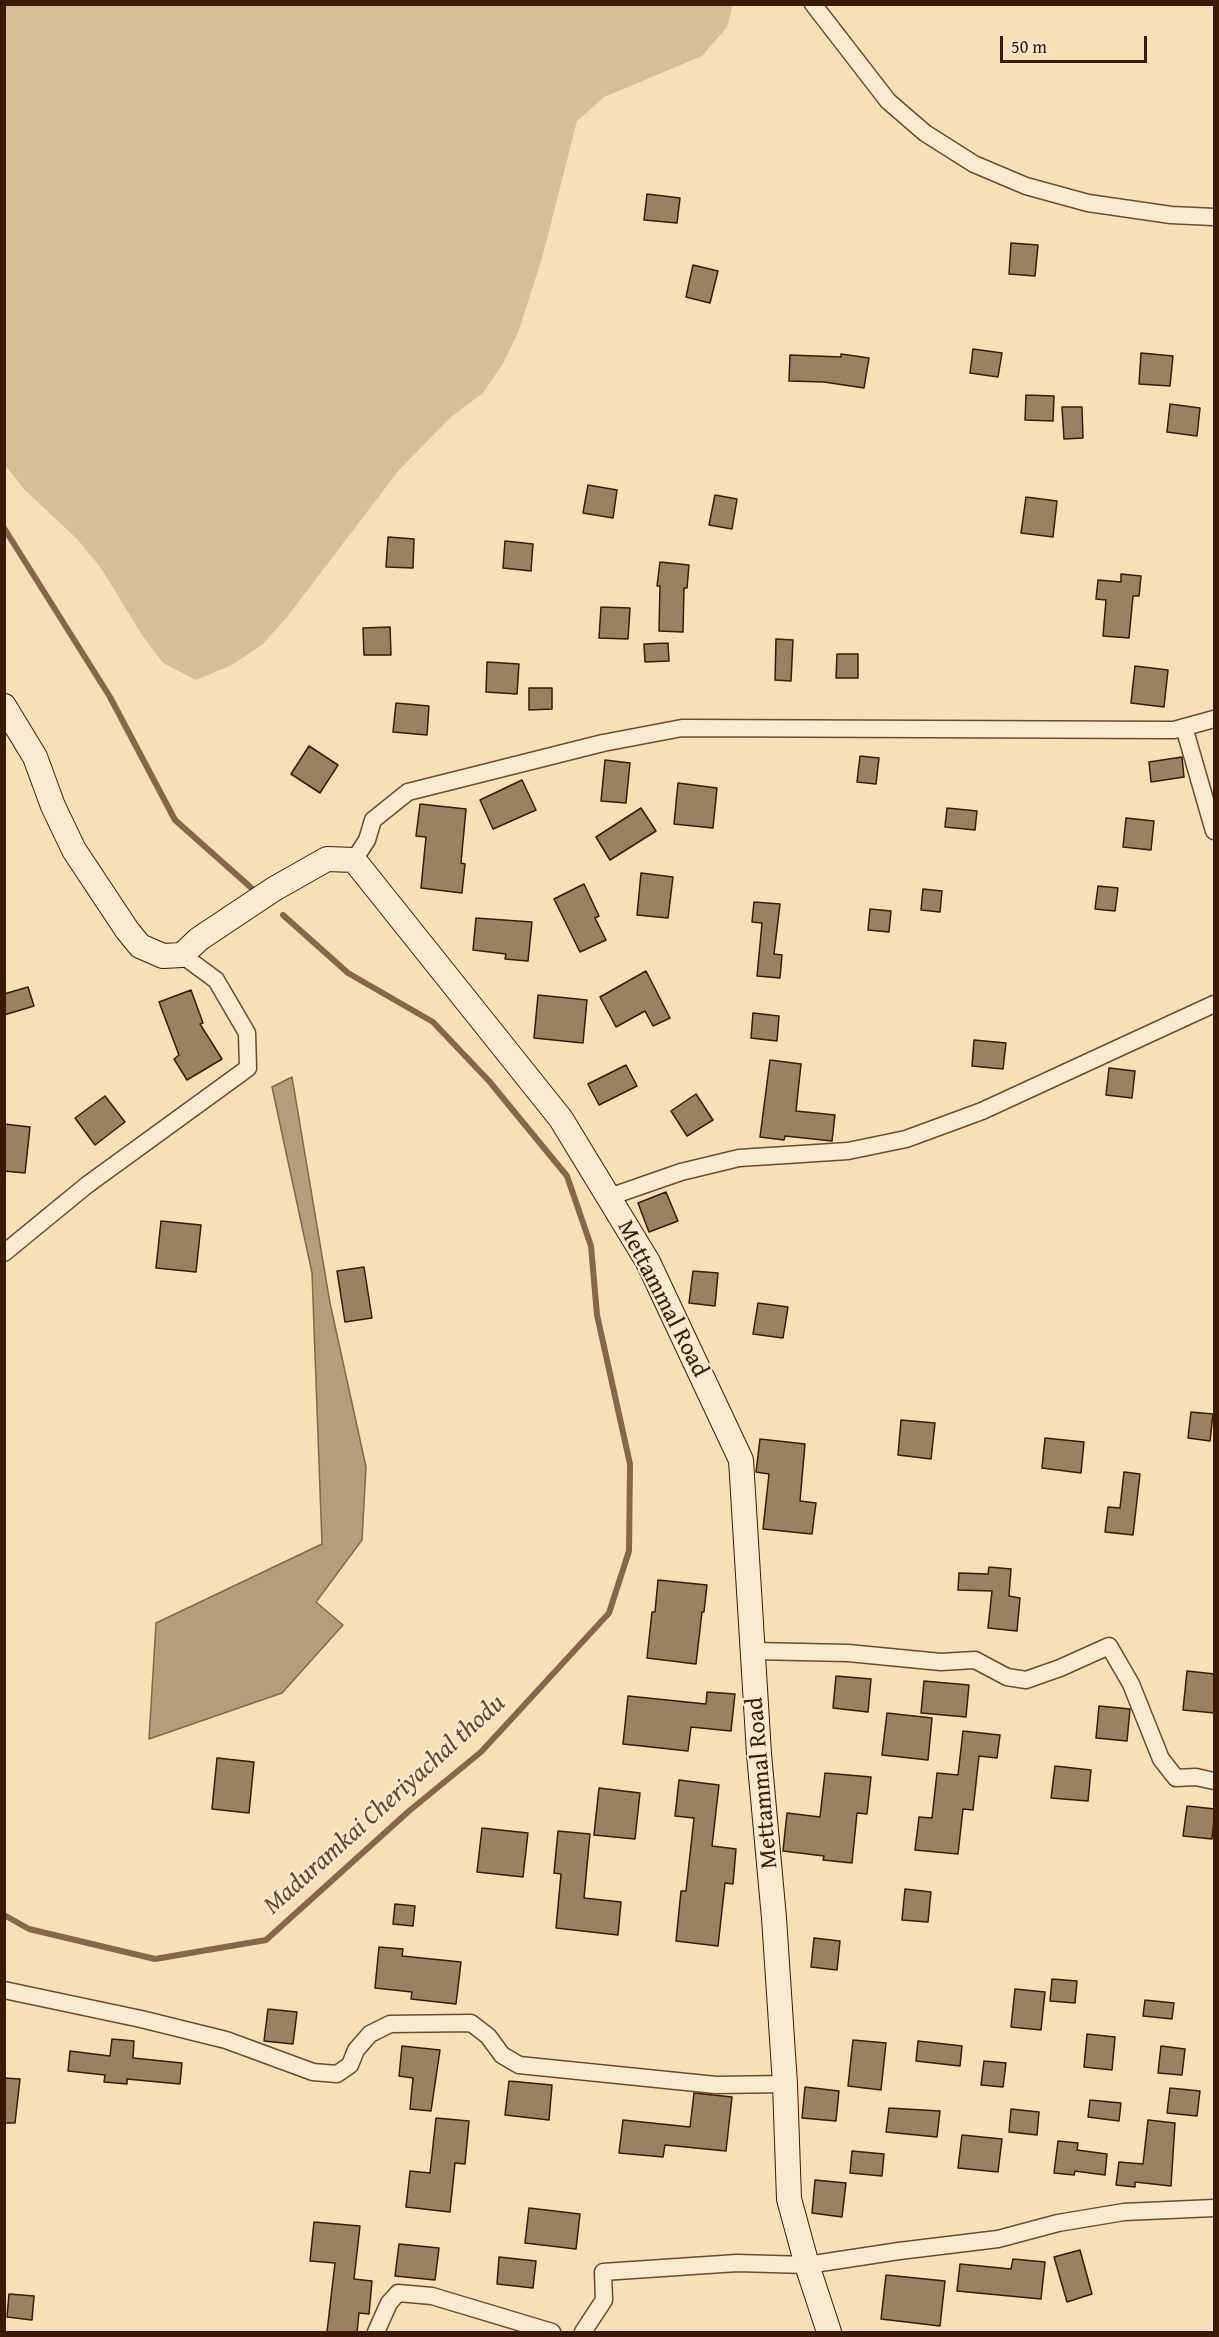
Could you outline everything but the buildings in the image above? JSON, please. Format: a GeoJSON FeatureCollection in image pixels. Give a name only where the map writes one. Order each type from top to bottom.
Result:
{"type":"FeatureCollection","features":[{"type":"Feature","properties":{"kind":"main road"},"geometry":{"type":"LineString","coordinates":[[4,706],[35,757],[53,806],[74,850],[140,946],[163,956],[182,955],[199,939],[246,907],[327,859],[354,860]]}},
{"type":"Feature","properties":{"kind":"main road","name":"Mettammal Road"},"geometry":{"type":"LineString","coordinates":[[354,860],[561,1119],[648,1262],[741,1460],[759,1754],[774,1918],[785,2084],[789,2199],[829,2332]]}},
{"type":"Feature","properties":{"kind":"street"},"geometry":{"type":"LineString","coordinates":[[813,4],[888,101],[925,133],[974,164],[1026,186],[1088,203],[1171,215],[1215,217]]}},
{"type":"Feature","properties":{"kind":"street"},"geometry":{"type":"LineString","coordinates":[[354,860],[367,840],[373,820],[408,792],[603,743],[682,728],[1174,730],[1215,719]]}},
{"type":"Feature","properties":{"kind":"street"},"geometry":{"type":"LineString","coordinates":[[1184,728],[1215,831]]}},
{"type":"Feature","properties":{"kind":"street"},"geometry":{"type":"LineString","coordinates":[[4,1253],[87,1185],[248,1068],[247,1033],[216,980],[182,955]]}},
{"type":"Feature","properties":{"kind":"street"},"geometry":{"type":"LineString","coordinates":[[609,1197],[681,1172],[739,1158],[848,1151],[906,1139],[982,1111],[1215,1004]]}},
{"type":"Feature","properties":{"kind":"street"},"geometry":{"type":"LineString","coordinates":[[753,1651],[848,1653],[941,1662],[975,1660],[1007,1677],[1026,1680],[1109,1646],[1131,1684],[1161,1760],[1176,1778],[1196,1777],[1215,1781]]}},
{"type":"Feature","properties":{"kind":"street"},"geometry":{"type":"LineString","coordinates":[[4,1990],[141,2019],[226,2040],[313,2072],[337,2074],[350,2065],[356,2050],[370,2034],[390,2024],[471,2023],[488,2036],[502,2055],[519,2065],[716,2085],[785,2084]]}},
{"type":"Feature","properties":{"kind":"street"},"geometry":{"type":"LineString","coordinates":[[583,2332],[604,2300],[603,2272],[737,2263],[807,2265],[998,2239],[1058,2223],[1124,2212],[1215,2208]]}},
{"type":"Feature","properties":{"kind":"street"},"geometry":{"type":"LineString","coordinates":[[376,2332],[390,2303],[398,2294],[432,2296],[552,2332]]}},
{"type":"Feature","properties":{"kind":"shaded area"},"geometry":{"type":"Polygon","coordinates":[[[4,5],[733,5],[727,27],[702,56],[604,97],[577,121],[542,258],[519,330],[504,362],[483,393],[451,417],[399,470],[287,617],[263,644],[232,665],[196,680],[163,663],[142,635],[101,568],[78,540],[24,489],[5,465],[4,5]]]}},
{"type":"Feature","properties":{"kind":"shaded area"},"geometry":{"type":"Polygon","coordinates":[[[292,1077],[330,1303],[366,1467],[362,1540],[316,1602],[343,1625],[282,1693],[149,1739],[156,1623],[322,1544],[312,1273],[272,1087],[292,1077]]]}},
{"type":"Feature","properties":{"kind":"waterway"},"geometry":{"type":"LineString","coordinates":[[4,528],[110,697],[175,820],[256,892]]}},
{"type":"Feature","properties":{"kind":"waterway","name":"Maduramkai Cheriyachal thodu"},"geometry":{"type":"LineString","coordinates":[[4,1915],[29,1929],[155,1959],[266,1940],[409,1811],[481,1752],[609,1613],[629,1551],[630,1464],[597,1315],[591,1246],[567,1176],[489,1081],[433,1022],[348,973],[283,915]]}}]}
